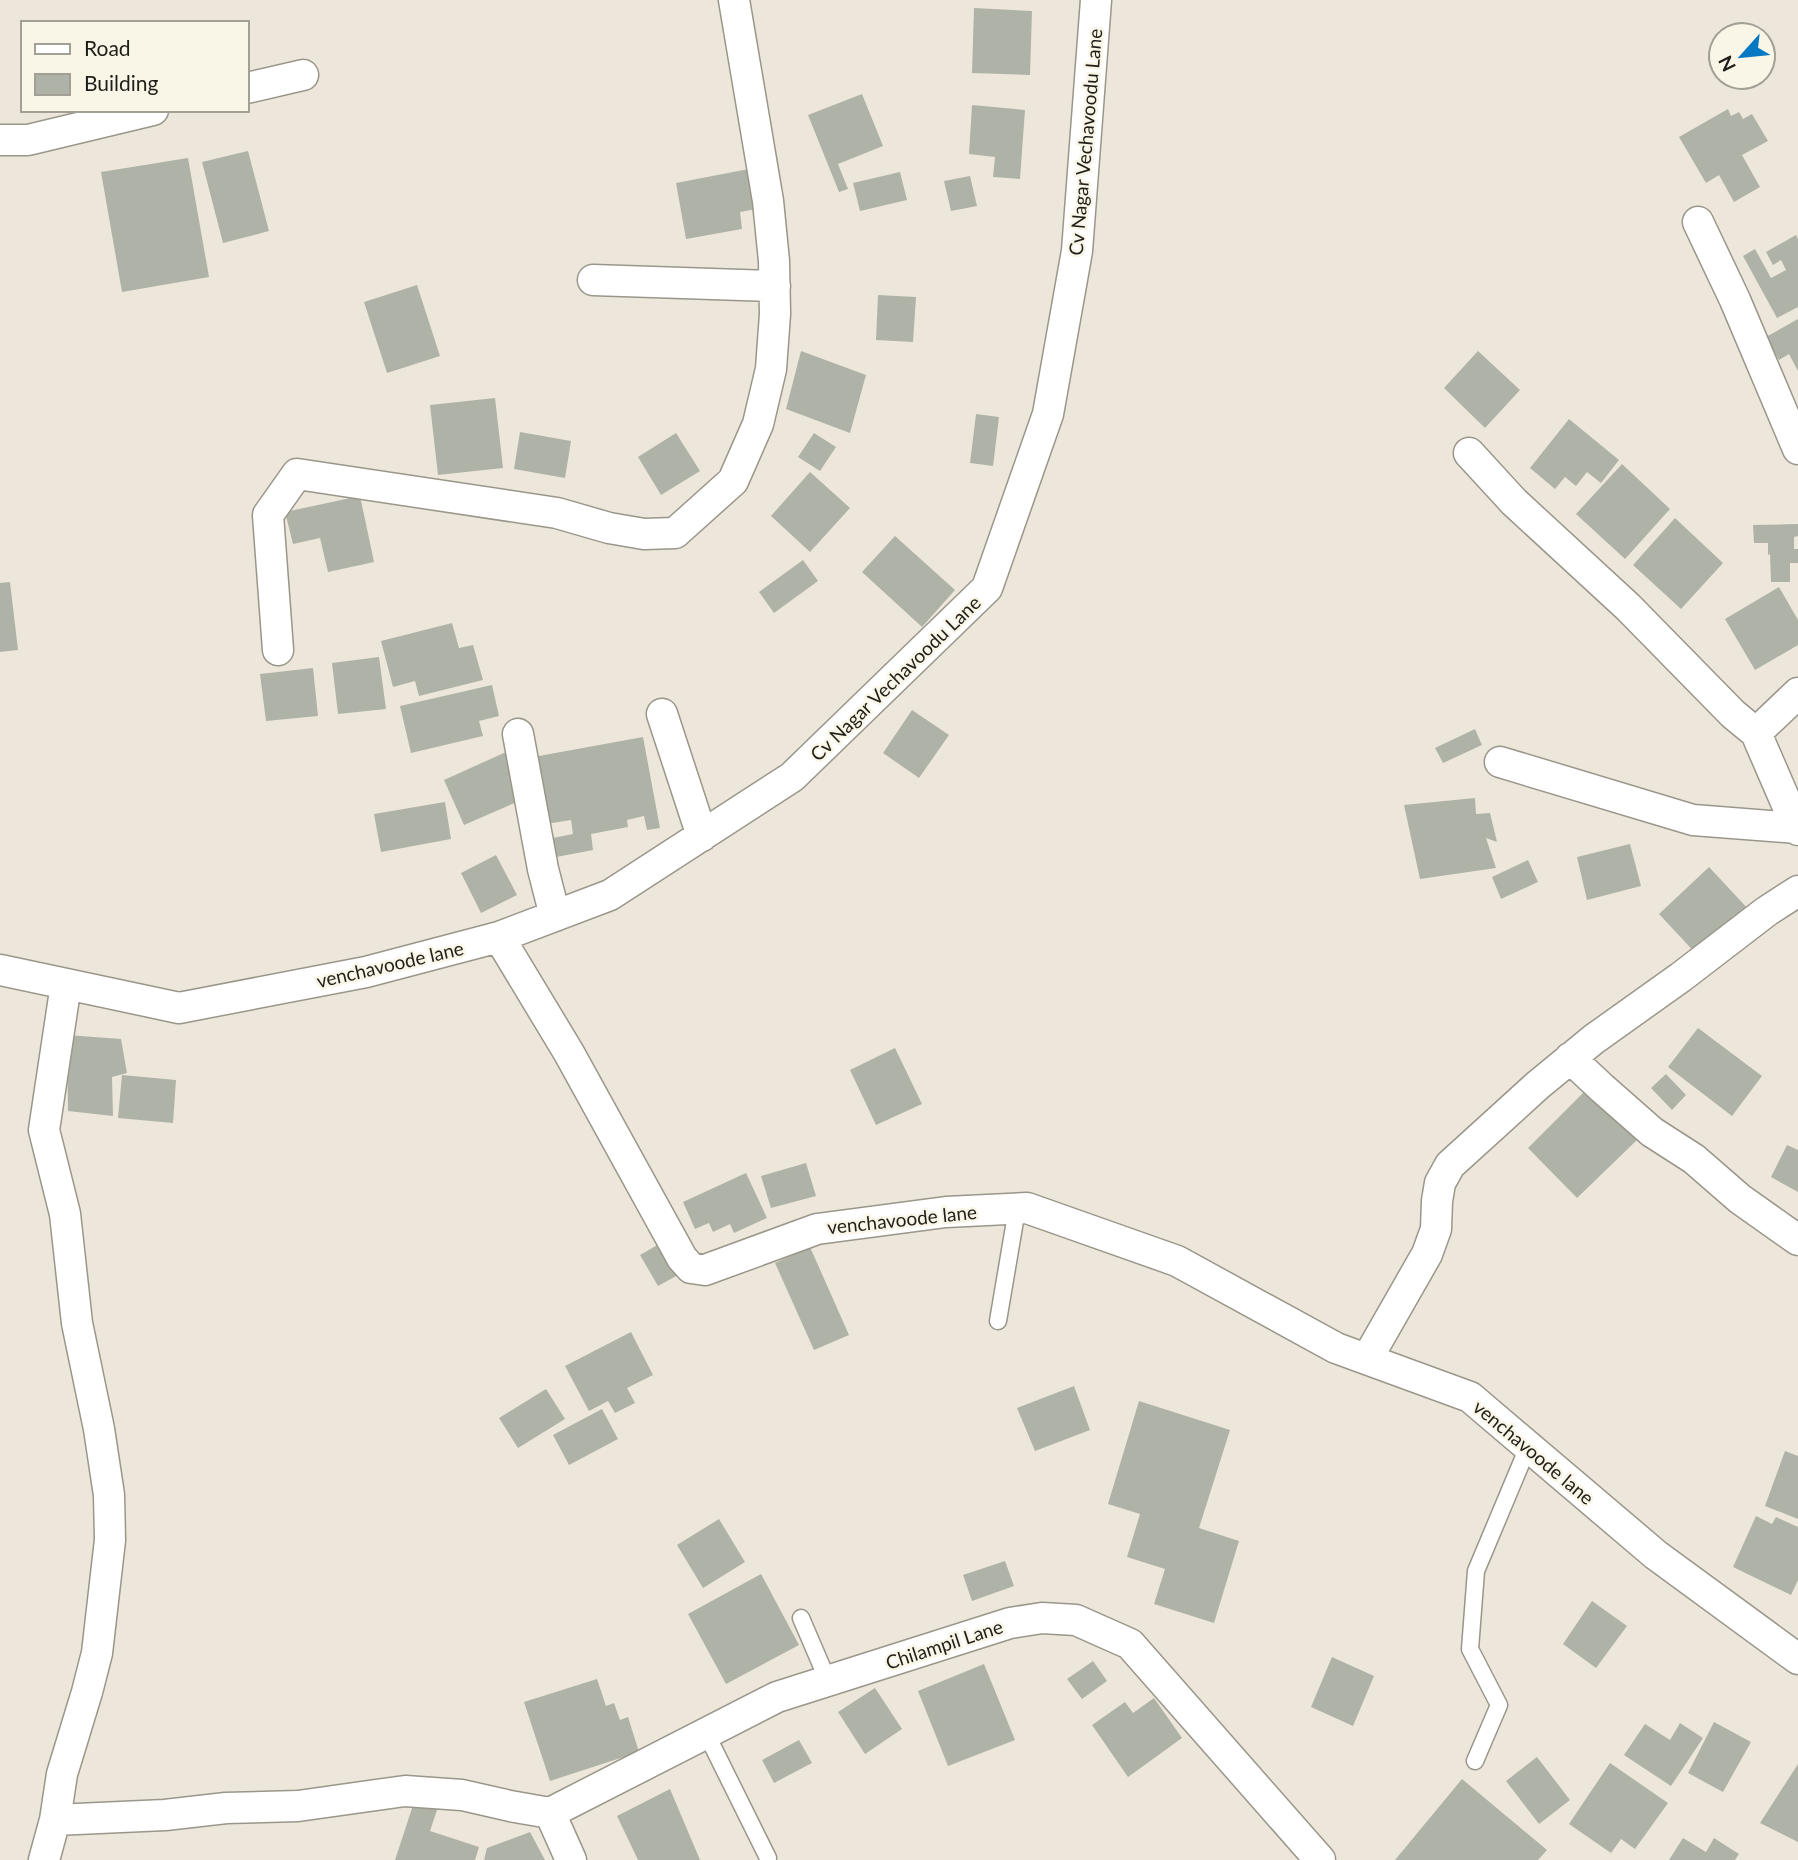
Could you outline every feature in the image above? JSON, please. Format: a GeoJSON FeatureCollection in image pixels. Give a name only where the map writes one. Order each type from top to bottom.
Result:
{"type":"FeatureCollection","features":[{"type":"Feature","properties":{"kind":"street"},"geometry":{"type":"LineString","coordinates":[[278,650],[268,515],[297,474],[557,513],[609,528],[644,534],[675,533],[733,481],[758,424],[771,369],[775,314],[774,261],[768,201],[734,0]]}},
{"type":"Feature","properties":{"kind":"street","name":"Cv Nagar Vechavoodu Lane"},"geometry":{"type":"LineString","coordinates":[[499,937],[610,895],[792,777],[987,588],[1048,414],[1077,251],[1096,0]]}},
{"type":"Feature","properties":{"kind":"street"},"geometry":{"type":"LineString","coordinates":[[248,88],[303,75]]}},
{"type":"Feature","properties":{"kind":"street"},"geometry":{"type":"LineString","coordinates":[[0,140],[28,140],[145,112]]}},
{"type":"Feature","properties":{"kind":"street"},"geometry":{"type":"LineString","coordinates":[[1698,222],[1735,300],[1798,449]]}},
{"type":"Feature","properties":{"kind":"street"},"geometry":{"type":"LineString","coordinates":[[593,279],[775,286]]}},
{"type":"Feature","properties":{"kind":"street"},"geometry":{"type":"LineString","coordinates":[[1469,453],[1514,502],[1628,607],[1756,733],[1798,829],[1693,820],[1500,762]]}},
{"type":"Feature","properties":{"kind":"street"},"geometry":{"type":"LineString","coordinates":[[1756,733],[1798,693]]}},
{"type":"Feature","properties":{"kind":"street"},"geometry":{"type":"LineString","coordinates":[[662,714],[702,836]]}},
{"type":"Feature","properties":{"kind":"street"},"geometry":{"type":"LineString","coordinates":[[518,734],[542,869],[555,916]]}},
{"type":"Feature","properties":{"kind":"street"},"geometry":{"type":"LineString","coordinates":[[1367,1359],[1427,1254],[1436,1229],[1440,1183],[1450,1166],[1538,1085],[1594,1039],[1798,891]]}},
{"type":"Feature","properties":{"kind":"street","name":"venchavoode lane"},"geometry":{"type":"LineString","coordinates":[[0,970],[179,1008],[366,972],[499,937],[569,1053],[682,1258],[691,1268],[705,1270],[817,1229],[946,1212],[1027,1208],[1177,1261],[1336,1348],[1470,1398],[1656,1555],[1798,1659]]}},
{"type":"Feature","properties":{"kind":"street"},"geometry":{"type":"LineString","coordinates":[[44,1860],[55,1820],[62,1774],[97,1653],[110,1540],[109,1495],[99,1429],[77,1323],[65,1214],[44,1129],[66,984]]}},
{"type":"Feature","properties":{"kind":"street"},"geometry":{"type":"LineString","coordinates":[[1570,1058],[1652,1132],[1694,1159],[1740,1199],[1798,1240]]}},
{"type":"Feature","properties":{"kind":"street","name":"Chilampil Lane"},"geometry":{"type":"LineString","coordinates":[[550,1813],[777,1698],[1010,1623],[1042,1618],[1076,1620],[1129,1644],[1320,1860]]}},
{"type":"Feature","properties":{"kind":"street"},"geometry":{"type":"LineString","coordinates":[[55,1820],[165,1815],[226,1808],[298,1806],[405,1791],[462,1795],[510,1807],[550,1813],[571,1860]]}},
{"type":"Feature","properties":{"kind":"lane"},"geometry":{"type":"LineString","coordinates":[[998,1321],[1017,1209]]}},
{"type":"Feature","properties":{"kind":"lane"},"geometry":{"type":"LineString","coordinates":[[1475,1761],[1499,1705],[1470,1649],[1476,1571],[1528,1447]]}},
{"type":"Feature","properties":{"kind":"lane"},"geometry":{"type":"LineString","coordinates":[[801,1618],[828,1681]]}},
{"type":"Feature","properties":{"kind":"lane"},"geometry":{"type":"LineString","coordinates":[[706,1733],[768,1858]]}},
{"type":"Feature","properties":{"kind":"building"},"geometry":{"type":"Polygon","coordinates":[[[974,8],[1032,11],[1030,75],[972,73],[974,8]]]}},
{"type":"Feature","properties":{"kind":"building"},"geometry":{"type":"Polygon","coordinates":[[[862,94],[883,146],[838,164],[848,189],[839,192],[808,115],[862,94]]]}},
{"type":"Feature","properties":{"kind":"building"},"geometry":{"type":"Polygon","coordinates":[[[972,105],[1025,110],[1020,179],[993,177],[995,157],[969,154],[972,105]]]}},
{"type":"Feature","properties":{"kind":"building"},"geometry":{"type":"Polygon","coordinates":[[[1728,109],[1731,116],[1739,112],[1743,119],[1752,114],[1768,141],[1742,155],[1760,187],[1734,202],[1719,175],[1706,183],[1679,137],[1728,109]]]}},
{"type":"Feature","properties":{"kind":"building"},"geometry":{"type":"Polygon","coordinates":[[[248,151],[269,231],[223,243],[202,162],[248,151]]]}},
{"type":"Feature","properties":{"kind":"building"},"geometry":{"type":"Polygon","coordinates":[[[188,158],[209,277],[122,292],[101,172],[188,158]]]}},
{"type":"Feature","properties":{"kind":"building"},"geometry":{"type":"Polygon","coordinates":[[[754,168],[762,208],[740,212],[742,229],[686,239],[676,183],[754,168]]]}},
{"type":"Feature","properties":{"kind":"building"},"geometry":{"type":"Polygon","coordinates":[[[900,172],[907,200],[860,211],[853,183],[900,172]]]}},
{"type":"Feature","properties":{"kind":"building"},"geometry":{"type":"Polygon","coordinates":[[[970,176],[977,206],[951,211],[944,181],[970,176]]]}},
{"type":"Feature","properties":{"kind":"building"},"geometry":{"type":"Polygon","coordinates":[[[1796,235],[1798,307],[1777,318],[1743,256],[1755,249],[1771,278],[1786,270],[1781,260],[1773,265],[1766,252],[1796,235]]]}},
{"type":"Feature","properties":{"kind":"building"},"geometry":{"type":"Polygon","coordinates":[[[417,285],[440,356],[387,373],[364,302],[417,285]]]}},
{"type":"Feature","properties":{"kind":"building"},"geometry":{"type":"Polygon","coordinates":[[[878,295],[916,297],[913,342],[876,340],[878,295]]]}},
{"type":"Feature","properties":{"kind":"building"},"geometry":{"type":"Polygon","coordinates":[[[1798,319],[1798,371],[1789,354],[1779,360],[1766,337],[1798,319]]]}},
{"type":"Feature","properties":{"kind":"building"},"geometry":{"type":"Polygon","coordinates":[[[801,351],[866,375],[850,433],[786,409],[801,351]]]}},
{"type":"Feature","properties":{"kind":"building"},"geometry":{"type":"Polygon","coordinates":[[[1478,351],[1520,390],[1485,428],[1444,388],[1478,351]]]}},
{"type":"Feature","properties":{"kind":"building"},"geometry":{"type":"Polygon","coordinates":[[[495,398],[503,468],[438,475],[430,405],[495,398]]]}},
{"type":"Feature","properties":{"kind":"building"},"geometry":{"type":"Polygon","coordinates":[[[976,414],[999,417],[993,466],[970,463],[976,414]]]}},
{"type":"Feature","properties":{"kind":"building"},"geometry":{"type":"Polygon","coordinates":[[[1569,419],[1619,460],[1601,483],[1587,472],[1576,486],[1565,477],[1555,489],[1530,468],[1569,419]]]}},
{"type":"Feature","properties":{"kind":"building"},"geometry":{"type":"Polygon","coordinates":[[[520,432],[571,441],[565,478],[514,469],[520,432]]]}},
{"type":"Feature","properties":{"kind":"building"},"geometry":{"type":"Polygon","coordinates":[[[676,433],[700,471],[661,495],[638,457],[676,433]]]}},
{"type":"Feature","properties":{"kind":"building"},"geometry":{"type":"Polygon","coordinates":[[[814,433],[836,447],[820,471],[798,457],[814,433]]]}},
{"type":"Feature","properties":{"kind":"building"},"geometry":{"type":"Polygon","coordinates":[[[1622,464],[1670,509],[1625,559],[1576,514],[1622,464]]]}},
{"type":"Feature","properties":{"kind":"building"},"geometry":{"type":"Polygon","coordinates":[[[810,472],[850,508],[810,552],[771,516],[810,472]]]}},
{"type":"Feature","properties":{"kind":"building"},"geometry":{"type":"Polygon","coordinates":[[[360,496],[374,562],[328,572],[320,538],[293,544],[285,512],[360,496]]]}},
{"type":"Feature","properties":{"kind":"building"},"geometry":{"type":"Polygon","coordinates":[[[1675,518],[1723,563],[1681,609],[1633,565],[1675,518]]]}},
{"type":"Feature","properties":{"kind":"building"},"geometry":{"type":"Polygon","coordinates":[[[1798,524],[1794,549],[1798,549],[1798,563],[1790,563],[1790,582],[1771,582],[1768,543],[1754,543],[1753,525],[1798,524]]]}},
{"type":"Feature","properties":{"kind":"building"},"geometry":{"type":"Polygon","coordinates":[[[895,536],[955,590],[922,627],[862,572],[895,536]]]}},
{"type":"Feature","properties":{"kind":"building"},"geometry":{"type":"Polygon","coordinates":[[[803,560],[818,581],[774,613],[759,592],[803,560]]]}},
{"type":"Feature","properties":{"kind":"building"},"geometry":{"type":"Polygon","coordinates":[[[10,582],[18,650],[0,652],[0,583],[10,582]]]}},
{"type":"Feature","properties":{"kind":"building"},"geometry":{"type":"Polygon","coordinates":[[[1779,587],[1798,620],[1798,645],[1755,670],[1725,619],[1779,587]]]}},
{"type":"Feature","properties":{"kind":"building"},"geometry":{"type":"Polygon","coordinates":[[[452,623],[459,648],[473,645],[483,680],[419,696],[415,681],[393,687],[381,641],[452,623]]]}},
{"type":"Feature","properties":{"kind":"building"},"geometry":{"type":"Polygon","coordinates":[[[379,657],[386,709],[338,714],[332,663],[379,657]]]}},
{"type":"Feature","properties":{"kind":"building"},"geometry":{"type":"Polygon","coordinates":[[[313,668],[318,716],[266,721],[260,674],[313,668]]]}},
{"type":"Feature","properties":{"kind":"building"},"geometry":{"type":"Polygon","coordinates":[[[492,685],[499,716],[479,721],[483,736],[411,753],[400,706],[492,685]]]}},
{"type":"Feature","properties":{"kind":"building"},"geometry":{"type":"Polygon","coordinates":[[[912,710],[949,735],[919,778],[883,753],[912,710]]]}},
{"type":"Feature","properties":{"kind":"building"},"geometry":{"type":"Polygon","coordinates":[[[1475,729],[1482,745],[1443,763],[1435,748],[1475,729]]]}},
{"type":"Feature","properties":{"kind":"building"},"geometry":{"type":"Polygon","coordinates":[[[643,737],[660,828],[647,830],[644,816],[627,820],[628,827],[591,834],[593,850],[546,859],[543,840],[573,834],[571,820],[540,825],[528,758],[643,737]]]}},
{"type":"Feature","properties":{"kind":"building"},"geometry":{"type":"Polygon","coordinates":[[[506,752],[526,798],[464,825],[444,780],[506,752]]]}},
{"type":"Feature","properties":{"kind":"building"},"geometry":{"type":"Polygon","coordinates":[[[1475,798],[1476,814],[1490,813],[1497,842],[1486,838],[1496,868],[1420,879],[1404,805],[1475,798]]]}},
{"type":"Feature","properties":{"kind":"building"},"geometry":{"type":"Polygon","coordinates":[[[445,802],[451,839],[381,852],[374,814],[445,802]]]}},
{"type":"Feature","properties":{"kind":"building"},"geometry":{"type":"Polygon","coordinates":[[[1630,844],[1641,886],[1587,900],[1577,857],[1630,844]]]}},
{"type":"Feature","properties":{"kind":"building"},"geometry":{"type":"Polygon","coordinates":[[[496,855],[517,895],[481,913],[461,873],[496,855]]]}},
{"type":"Feature","properties":{"kind":"building"},"geometry":{"type":"Polygon","coordinates":[[[1528,860],[1538,882],[1501,899],[1492,877],[1528,860]]]}},
{"type":"Feature","properties":{"kind":"building"},"geometry":{"type":"Polygon","coordinates":[[[1709,867],[1751,912],[1701,959],[1659,914],[1709,867]]]}},
{"type":"Feature","properties":{"kind":"building"},"geometry":{"type":"Polygon","coordinates":[[[1698,1028],[1762,1076],[1732,1116],[1668,1067],[1698,1028]]]}},
{"type":"Feature","properties":{"kind":"building"},"geometry":{"type":"Polygon","coordinates":[[[67,1035],[121,1039],[127,1073],[112,1077],[113,1116],[68,1111],[67,1035]]]}},
{"type":"Feature","properties":{"kind":"building"},"geometry":{"type":"Polygon","coordinates":[[[895,1048],[922,1104],[876,1125],[850,1070],[895,1048]]]}},
{"type":"Feature","properties":{"kind":"building"},"geometry":{"type":"Polygon","coordinates":[[[1666,1074],[1686,1095],[1672,1110],[1651,1088],[1666,1074]]]}},
{"type":"Feature","properties":{"kind":"building"},"geometry":{"type":"Polygon","coordinates":[[[122,1075],[176,1080],[173,1123],[118,1118],[122,1075]]]}},
{"type":"Feature","properties":{"kind":"building"},"geometry":{"type":"Polygon","coordinates":[[[1587,1089],[1637,1140],[1577,1198],[1528,1148],[1587,1089]]]}},
{"type":"Feature","properties":{"kind":"building"},"geometry":{"type":"Polygon","coordinates":[[[1787,1145],[1798,1150],[1798,1192],[1771,1177],[1787,1145]]]}},
{"type":"Feature","properties":{"kind":"building"},"geometry":{"type":"Polygon","coordinates":[[[806,1163],[816,1196],[771,1208],[761,1176],[806,1163]]]}},
{"type":"Feature","properties":{"kind":"building"},"geometry":{"type":"Polygon","coordinates":[[[746,1173],[767,1218],[734,1233],[730,1224],[713,1232],[709,1223],[695,1229],[683,1202],[746,1173]]]}},
{"type":"Feature","properties":{"kind":"building"},"geometry":{"type":"Polygon","coordinates":[[[668,1239],[685,1271],[658,1286],[640,1255],[668,1239]]]}},
{"type":"Feature","properties":{"kind":"building"},"geometry":{"type":"Polygon","coordinates":[[[810,1247],[849,1335],[814,1350],[775,1263],[810,1247]]]}},
{"type":"Feature","properties":{"kind":"building"},"geometry":{"type":"Polygon","coordinates":[[[631,1332],[653,1375],[627,1388],[635,1403],[615,1413],[608,1401],[589,1411],[565,1366],[631,1332]]]}},
{"type":"Feature","properties":{"kind":"building"},"geometry":{"type":"Polygon","coordinates":[[[1074,1386],[1090,1430],[1035,1451],[1017,1408],[1074,1386]]]}},
{"type":"Feature","properties":{"kind":"building"},"geometry":{"type":"Polygon","coordinates":[[[546,1389],[565,1419],[518,1448],[499,1418],[546,1389]]]}},
{"type":"Feature","properties":{"kind":"building"},"geometry":{"type":"Polygon","coordinates":[[[1139,1401],[1230,1430],[1199,1528],[1239,1541],[1214,1623],[1154,1604],[1165,1569],[1127,1557],[1140,1514],[1108,1504],[1139,1401]]]}},
{"type":"Feature","properties":{"kind":"building"},"geometry":{"type":"Polygon","coordinates":[[[602,1409],[618,1439],[569,1465],[553,1435],[602,1409]]]}},
{"type":"Feature","properties":{"kind":"building"},"geometry":{"type":"Polygon","coordinates":[[[1785,1451],[1798,1456],[1798,1519],[1765,1506],[1785,1451]]]}},
{"type":"Feature","properties":{"kind":"building"},"geometry":{"type":"Polygon","coordinates":[[[1756,1516],[1772,1524],[1776,1517],[1798,1527],[1798,1580],[1791,1595],[1733,1567],[1756,1516]]]}},
{"type":"Feature","properties":{"kind":"building"},"geometry":{"type":"Polygon","coordinates":[[[719,1519],[745,1562],[703,1588],[677,1545],[719,1519]]]}},
{"type":"Feature","properties":{"kind":"building"},"geometry":{"type":"Polygon","coordinates":[[[1005,1561],[1014,1586],[972,1601],[963,1575],[1005,1561]]]}},
{"type":"Feature","properties":{"kind":"building"},"geometry":{"type":"Polygon","coordinates":[[[761,1574],[799,1645],[726,1684],[688,1614],[761,1574]]]}},
{"type":"Feature","properties":{"kind":"building"},"geometry":{"type":"Polygon","coordinates":[[[1592,1601],[1627,1626],[1596,1668],[1563,1644],[1592,1601]]]}},
{"type":"Feature","properties":{"kind":"building"},"geometry":{"type":"Polygon","coordinates":[[[1332,1657],[1374,1676],[1353,1726],[1311,1707],[1332,1657]]]}},
{"type":"Feature","properties":{"kind":"building"},"geometry":{"type":"Polygon","coordinates":[[[1093,1661],[1107,1681],[1082,1699],[1067,1679],[1093,1661]]]}},
{"type":"Feature","properties":{"kind":"building"},"geometry":{"type":"Polygon","coordinates":[[[984,1664],[1015,1740],[948,1766],[918,1691],[984,1664]]]}},
{"type":"Feature","properties":{"kind":"building"},"geometry":{"type":"Polygon","coordinates":[[[597,1679],[606,1706],[614,1703],[620,1720],[628,1717],[639,1752],[550,1781],[524,1702],[597,1679]]]}},
{"type":"Feature","properties":{"kind":"building"},"geometry":{"type":"Polygon","coordinates":[[[875,1688],[902,1729],[865,1754],[838,1712],[875,1688]]]}},
{"type":"Feature","properties":{"kind":"building"},"geometry":{"type":"Polygon","coordinates":[[[1154,1698],[1182,1738],[1128,1777],[1092,1725],[1125,1702],[1133,1713],[1154,1698]]]}},
{"type":"Feature","properties":{"kind":"building"},"geometry":{"type":"Polygon","coordinates":[[[1714,1722],[1751,1742],[1723,1792],[1688,1773],[1714,1722]]]}},
{"type":"Feature","properties":{"kind":"building"},"geometry":{"type":"Polygon","coordinates":[[[1680,1723],[1703,1738],[1671,1786],[1624,1755],[1645,1724],[1670,1740],[1680,1723]]]}},
{"type":"Feature","properties":{"kind":"building"},"geometry":{"type":"Polygon","coordinates":[[[799,1740],[812,1763],[774,1783],[762,1760],[799,1740]]]}},
{"type":"Feature","properties":{"kind":"building"},"geometry":{"type":"Polygon","coordinates":[[[1537,1757],[1570,1800],[1539,1824],[1506,1781],[1537,1757]]]}},
{"type":"Feature","properties":{"kind":"building"},"geometry":{"type":"Polygon","coordinates":[[[1610,1763],[1668,1803],[1635,1849],[1621,1839],[1611,1853],[1569,1824],[1610,1763]]]}},
{"type":"Feature","properties":{"kind":"building"},"geometry":{"type":"Polygon","coordinates":[[[1798,1764],[1798,1842],[1760,1823],[1798,1764]]]}},
{"type":"Feature","properties":{"kind":"building"},"geometry":{"type":"Polygon","coordinates":[[[1462,1779],[1547,1850],[1538,1860],[1395,1860],[1462,1779]]]}},
{"type":"Feature","properties":{"kind":"building"},"geometry":{"type":"Polygon","coordinates":[[[670,1789],[700,1860],[638,1860],[617,1816],[670,1789]]]}},
{"type":"Feature","properties":{"kind":"building"},"geometry":{"type":"Polygon","coordinates":[[[416,1796],[439,1804],[430,1831],[479,1847],[475,1860],[395,1860],[416,1796]]]}},
{"type":"Feature","properties":{"kind":"building"},"geometry":{"type":"Polygon","coordinates":[[[530,1832],[545,1860],[484,1860],[487,1848],[530,1832]]]}},
{"type":"Feature","properties":{"kind":"building"},"geometry":{"type":"Polygon","coordinates":[[[1683,1838],[1706,1852],[1714,1838],[1739,1854],[1735,1860],[1669,1860],[1683,1838]]]}}]}
